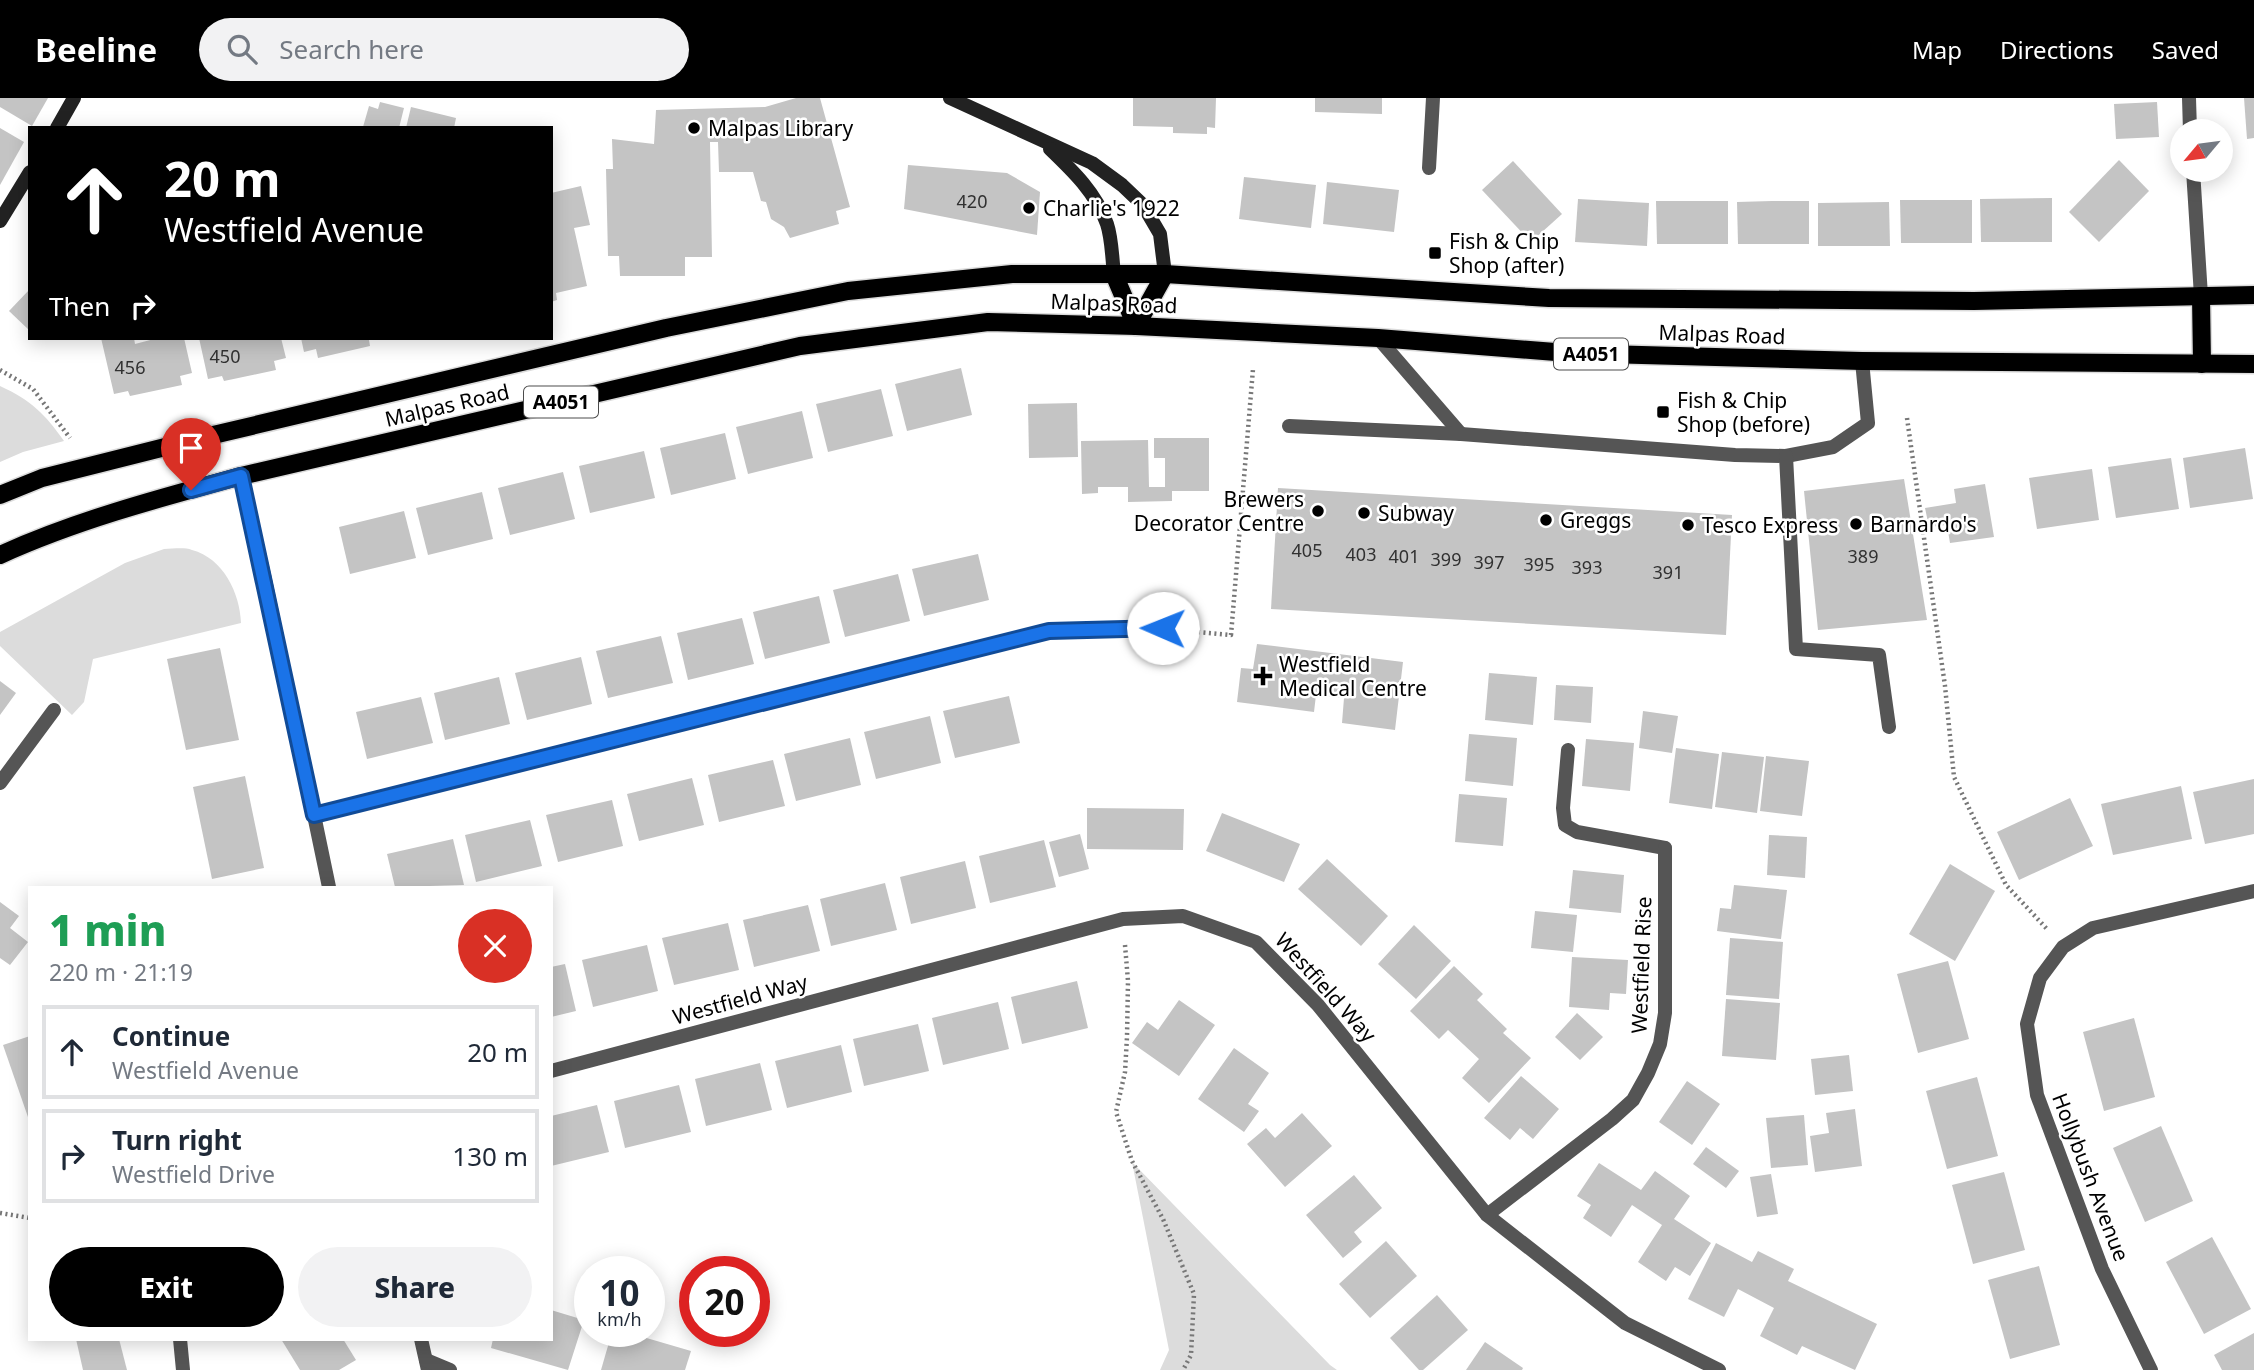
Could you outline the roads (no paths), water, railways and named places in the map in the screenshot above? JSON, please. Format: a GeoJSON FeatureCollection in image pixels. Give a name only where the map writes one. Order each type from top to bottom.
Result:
{"type":"FeatureCollection","features":[{"type":"Feature","properties":{"kind":"main road","name":"Malpas Road"},"geometry":{"type":"LineString","coordinates":[[0,495],[42,478],[249,426],[666,328],[848,291],[1012,274],[1165,274],[1549,299],[1974,301],[2254,295]]}},
{"type":"Feature","properties":{"kind":"main road"},"geometry":{"type":"LineString","coordinates":[[1114,274],[1136,326]]}},
{"type":"Feature","properties":{"kind":"main road"},"geometry":{"type":"LineString","coordinates":[[1136,326],[1165,274]]}},
{"type":"Feature","properties":{"kind":"main road"},"geometry":{"type":"LineString","coordinates":[[2201,296],[2202,364]]}},
{"type":"Feature","properties":{"kind":"main road","name":"Malpas Road"},"geometry":{"type":"LineString","coordinates":[[0,555],[30,541],[241,476],[800,346],[988,322],[1378,338],[1568,353],[1862,361],[2254,364]]}},
{"type":"Feature","properties":{"kind":"street"},"geometry":{"type":"LineString","coordinates":[[58,126],[74,98]]}},
{"type":"Feature","properties":{"kind":"street"},"geometry":{"type":"LineString","coordinates":[[1429,168],[1433,98]]}},
{"type":"Feature","properties":{"kind":"street"},"geometry":{"type":"LineString","coordinates":[[2189,98],[2190,119]]}},
{"type":"Feature","properties":{"kind":"street"},"geometry":{"type":"LineString","coordinates":[[957,100],[1092,163],[1122,185],[1143,205],[1160,234],[1165,274]]}},
{"type":"Feature","properties":{"kind":"street"},"geometry":{"type":"LineString","coordinates":[[1040,141],[1078,175],[1097,203],[1108,226],[1114,274]]}},
{"type":"Feature","properties":{"kind":"street"},"geometry":{"type":"LineString","coordinates":[[0,221],[28,175]]}},
{"type":"Feature","properties":{"kind":"street"},"geometry":{"type":"LineString","coordinates":[[2194,182],[2201,296]]}},
{"type":"Feature","properties":{"kind":"street"},"geometry":{"type":"LineString","coordinates":[[1378,338],[1461,434]]}},
{"type":"Feature","properties":{"kind":"street"},"geometry":{"type":"LineString","coordinates":[[1289,426],[1461,434],[1735,455],[1786,456],[1833,447],[1868,423],[1862,361]]}},
{"type":"Feature","properties":{"kind":"street"},"geometry":{"type":"LineString","coordinates":[[1786,456],[1796,649],[1879,655],[1889,727]]}},
{"type":"Feature","properties":{"kind":"street"},"geometry":{"type":"LineString","coordinates":[[241,476],[329,886]]}},
{"type":"Feature","properties":{"kind":"street"},"geometry":{"type":"LineString","coordinates":[[314,815],[1049,631],[1163,628]]}},
{"type":"Feature","properties":{"kind":"street"},"geometry":{"type":"LineString","coordinates":[[0,783],[54,710]]}},
{"type":"Feature","properties":{"kind":"street","name":"Westfield Rise"},"geometry":{"type":"LineString","coordinates":[[1487,1215],[1633,1100],[1660,1044],[1665,1013],[1665,848],[1577,832],[1565,825],[1563,808],[1568,750]]}},
{"type":"Feature","properties":{"kind":"street","name":"Hollybush Avenue"},"geometry":{"type":"LineString","coordinates":[[2151,1370],[2102,1269],[2037,1095],[2027,1024],[2040,978],[2063,947],[2093,928],[2254,891]]}},
{"type":"Feature","properties":{"kind":"street","name":"Westfield Way"},"geometry":{"type":"LineString","coordinates":[[553,1070],[1123,919],[1183,916],[1256,942],[1318,1004],[1487,1215],[1625,1323],[1719,1370]]}},
{"type":"Feature","properties":{"kind":"street"},"geometry":{"type":"LineString","coordinates":[[180,1341],[183,1370]]}},
{"type":"Feature","properties":{"kind":"street"},"geometry":{"type":"LineString","coordinates":[[421,1341],[427,1365],[450,1370]]}},
{"type":"Feature","properties":{"kind":"place","name":"Malpas Library"},"geometry":{"type":"Point","coordinates":[694,128]}},
{"type":"Feature","properties":{"kind":"place","name":"Charlie's 1922"},"geometry":{"type":"Point","coordinates":[1029,208]}},
{"type":"Feature","properties":{"kind":"place","name":"Fish & Chip Shop (after)"},"geometry":{"type":"Point","coordinates":[1435,253]}},
{"type":"Feature","properties":{"kind":"place","name":"Fish & Chip Shop (before)"},"geometry":{"type":"Point","coordinates":[1663,412]}},
{"type":"Feature","properties":{"kind":"place","name":"Brewers Decorator Centre"},"geometry":{"type":"Point","coordinates":[1318,511]}},
{"type":"Feature","properties":{"kind":"place","name":"Subway"},"geometry":{"type":"Point","coordinates":[1364,513]}},
{"type":"Feature","properties":{"kind":"place","name":"Greggs"},"geometry":{"type":"Point","coordinates":[1546,520]}},
{"type":"Feature","properties":{"kind":"place","name":"Barnardo's"},"geometry":{"type":"Point","coordinates":[1856,524]}},
{"type":"Feature","properties":{"kind":"place","name":"Tesco Express"},"geometry":{"type":"Point","coordinates":[1688,525]}},
{"type":"Feature","properties":{"kind":"place","name":"Westfield Medical Centre"},"geometry":{"type":"Point","coordinates":[1263,676]}}]}
